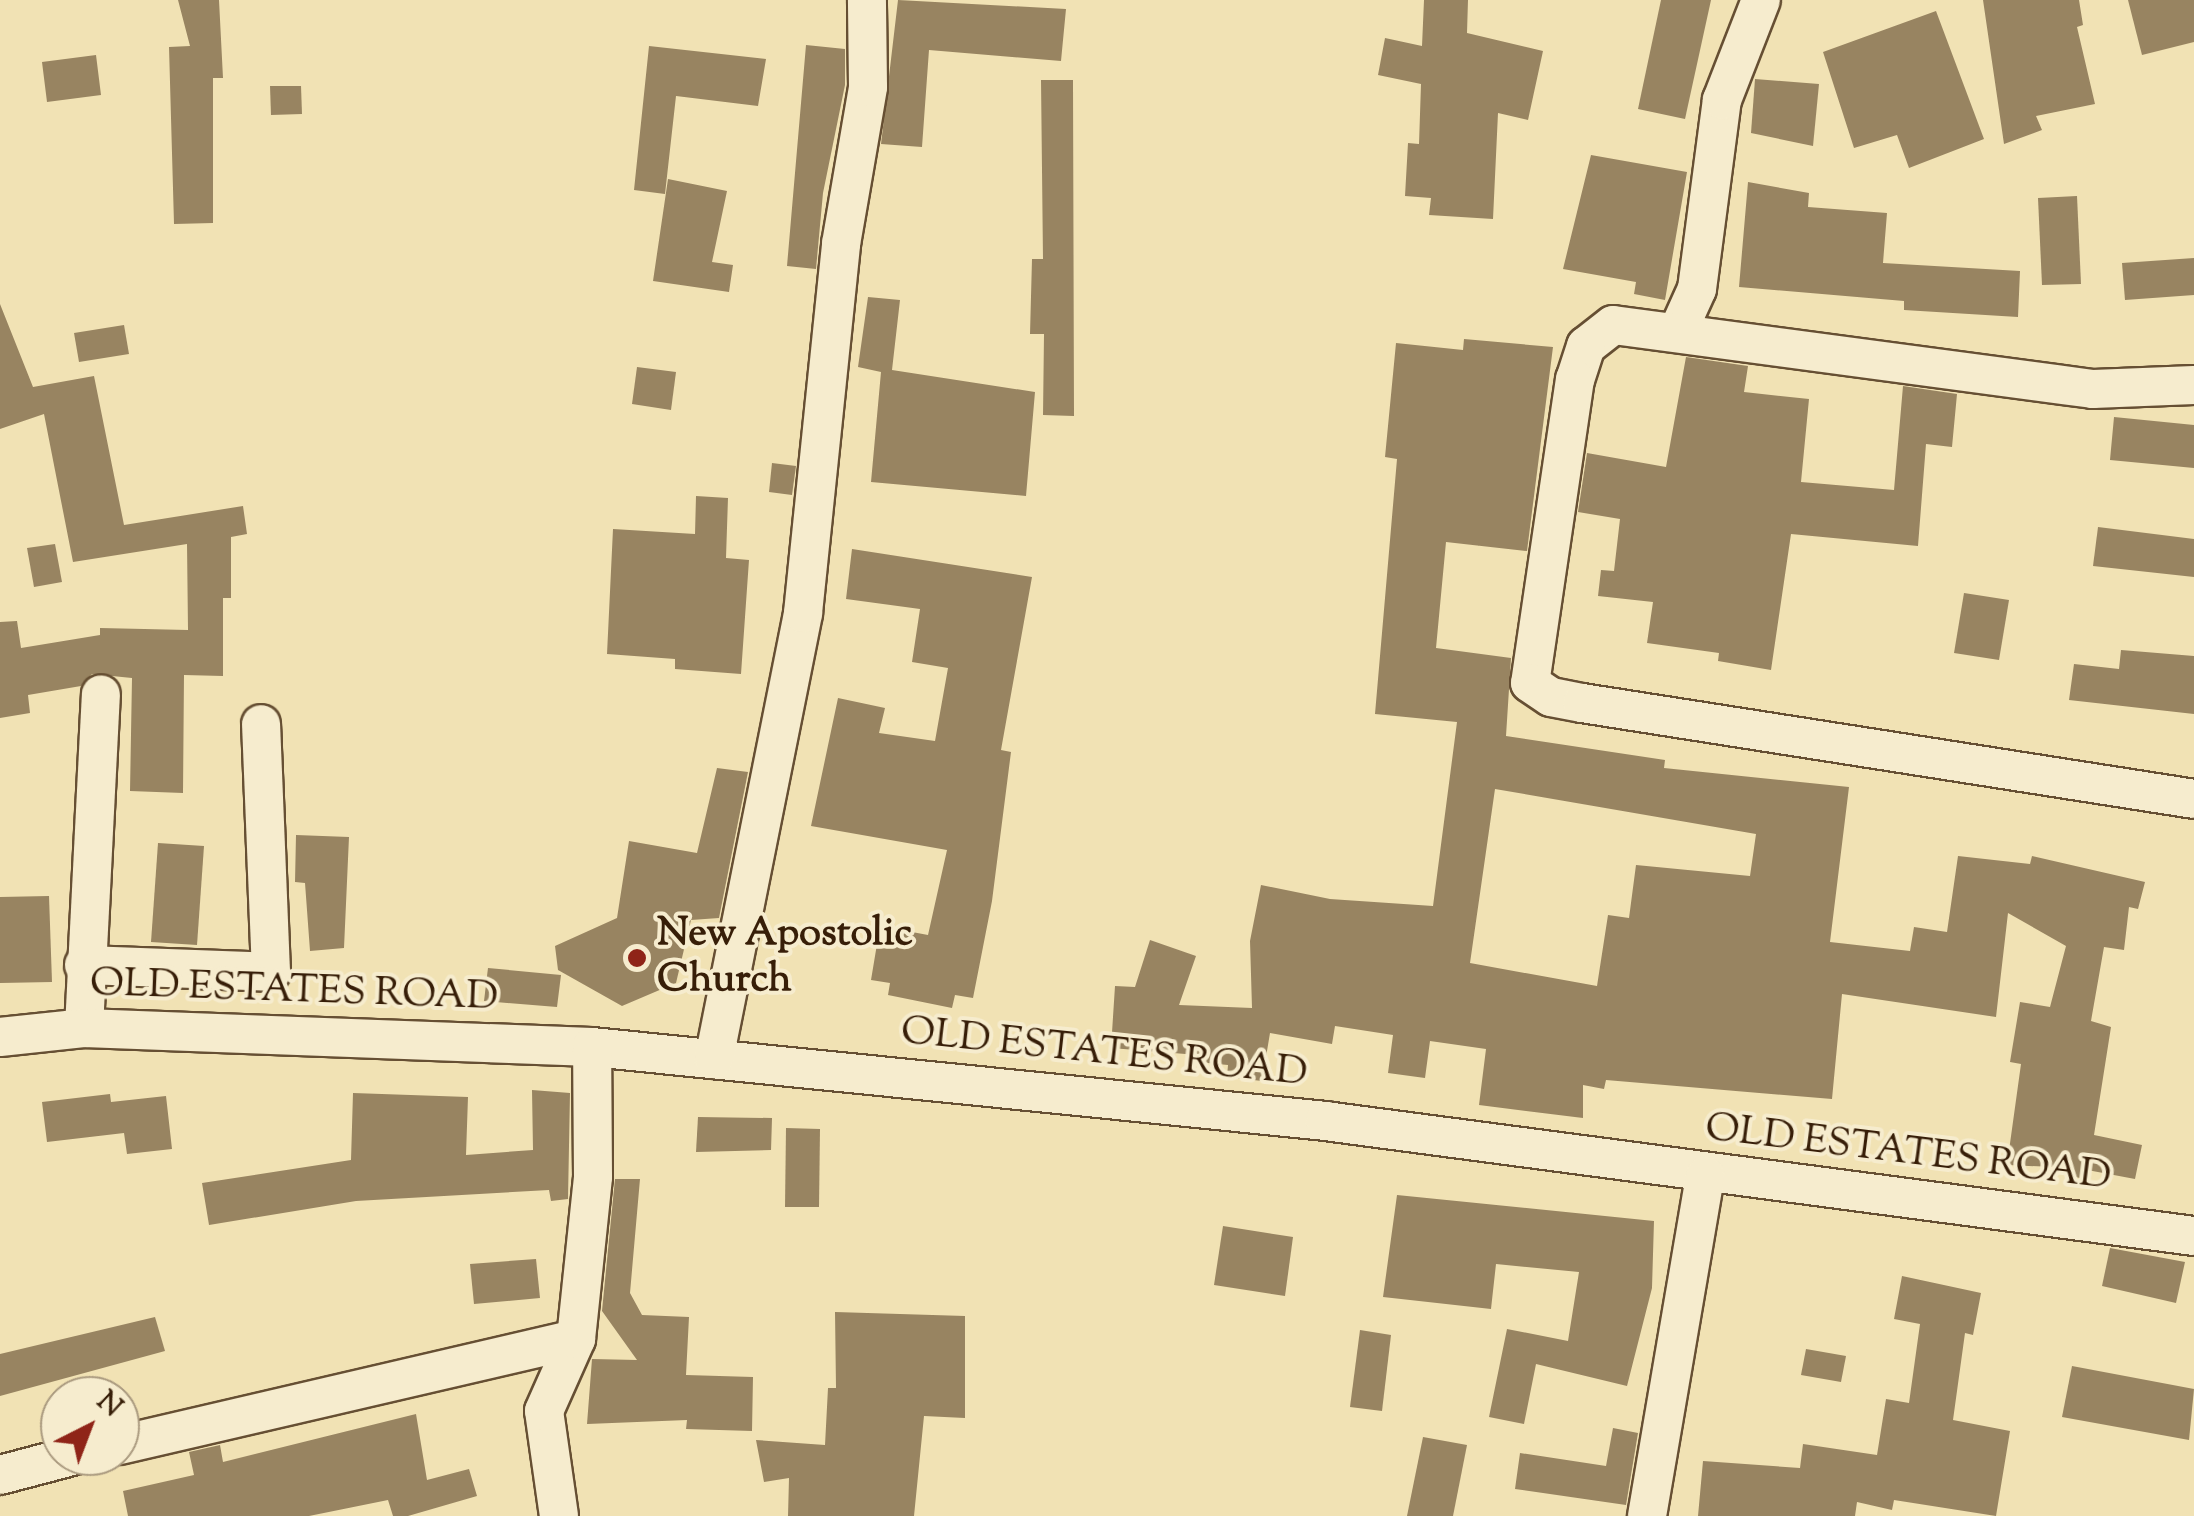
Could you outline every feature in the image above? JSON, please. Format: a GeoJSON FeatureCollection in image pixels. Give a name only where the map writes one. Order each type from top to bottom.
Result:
{"type":"FeatureCollection","features":[{"type":"Feature","properties":{"kind":"street"},"geometry":{"type":"LineString","coordinates":[[714,1059],[803,613],[841,244],[868,87],[867,0]]}},
{"type":"Feature","properties":{"kind":"street"},"geometry":{"type":"LineString","coordinates":[[1678,331],[1697,288],[1722,100],[1761,0]]}},
{"type":"Feature","properties":{"kind":"street"},"geometry":{"type":"LineString","coordinates":[[2194,385],[2093,389],[1613,325],[1586,346],[1574,379],[1530,682],[1551,697],[1638,713],[2194,799]]}},
{"type":"Feature","properties":{"kind":"street"},"geometry":{"type":"LineString","coordinates":[[84,1028],[84,965],[101,694]]}},
{"type":"Feature","properties":{"kind":"street"},"geometry":{"type":"LineString","coordinates":[[84,965],[270,972],[261,724]]}},
{"type":"Feature","properties":{"kind":"street","name":"OLD ESTATES ROAD"},"geometry":{"type":"LineString","coordinates":[[0,1038],[84,1028],[592,1048],[714,1059],[1325,1122],[1705,1176],[2032,1210],[2194,1236]]}},
{"type":"Feature","properties":{"kind":"street"},"geometry":{"type":"LineString","coordinates":[[559,1516],[544,1411],[576,1340],[593,1177],[592,1048]]}},
{"type":"Feature","properties":{"kind":"street"},"geometry":{"type":"LineString","coordinates":[[1647,1516],[1705,1176]]}},
{"type":"Feature","properties":{"kind":"street"},"geometry":{"type":"LineString","coordinates":[[140,1440],[576,1340]]}},
{"type":"Feature","properties":{"kind":"street"},"geometry":{"type":"LineString","coordinates":[[0,1475],[40,1464]]}},
{"type":"Feature","properties":{"kind":"building"},"geometry":{"type":"Polygon","coordinates":[[[178,0],[219,0],[223,78],[213,78],[213,223],[174,224],[169,47],[190,46],[178,0]]]}},
{"type":"Feature","properties":{"kind":"building"},"geometry":{"type":"Polygon","coordinates":[[[898,0],[1066,9],[1061,61],[929,50],[922,147],[881,144],[898,0]]]}},
{"type":"Feature","properties":{"kind":"building"},"geometry":{"type":"Polygon","coordinates":[[[1424,0],[1468,0],[1467,33],[1543,51],[1528,120],[1498,113],[1493,219],[1429,215],[1431,198],[1405,196],[1408,143],[1419,144],[1421,84],[1378,75],[1385,38],[1422,46],[1424,0]]]}},
{"type":"Feature","properties":{"kind":"building"},"geometry":{"type":"Polygon","coordinates":[[[1661,0],[1711,0],[1685,119],[1638,109],[1661,0]]]}},
{"type":"Feature","properties":{"kind":"building"},"geometry":{"type":"Polygon","coordinates":[[[1983,0],[2079,0],[2083,25],[2077,27],[2095,104],[2036,116],[2042,130],[2004,144],[1983,0]]]}},
{"type":"Feature","properties":{"kind":"building"},"geometry":{"type":"Polygon","coordinates":[[[2128,0],[2194,0],[2194,42],[2142,55],[2128,0]]]}},
{"type":"Feature","properties":{"kind":"building"},"geometry":{"type":"Polygon","coordinates":[[[1936,11],[1984,139],[1909,168],[1897,135],[1854,148],[1823,52],[1936,11]]]}},
{"type":"Feature","properties":{"kind":"building"},"geometry":{"type":"Polygon","coordinates":[[[806,45],[845,49],[845,85],[823,193],[816,269],[787,266],[806,45]]]}},
{"type":"Feature","properties":{"kind":"building"},"geometry":{"type":"Polygon","coordinates":[[[649,46],[766,59],[758,106],[676,96],[665,194],[634,190],[649,46]]]}},
{"type":"Feature","properties":{"kind":"building"},"geometry":{"type":"Polygon","coordinates":[[[96,55],[101,95],[47,102],[42,62],[96,55]]]}},
{"type":"Feature","properties":{"kind":"building"},"geometry":{"type":"Polygon","coordinates":[[[1755,79],[1819,84],[1813,146],[1751,133],[1755,79]]]}},
{"type":"Feature","properties":{"kind":"building"},"geometry":{"type":"Polygon","coordinates":[[[1041,80],[1073,80],[1074,416],[1043,415],[1044,334],[1030,334],[1032,259],[1043,259],[1041,80]]]}},
{"type":"Feature","properties":{"kind":"building"},"geometry":{"type":"Polygon","coordinates":[[[270,86],[301,86],[302,114],[271,115],[270,86]]]}},
{"type":"Feature","properties":{"kind":"building"},"geometry":{"type":"Polygon","coordinates":[[[1591,155],[1687,172],[1665,300],[1634,294],[1636,282],[1563,269],[1591,155]]]}},
{"type":"Feature","properties":{"kind":"building"},"geometry":{"type":"Polygon","coordinates":[[[668,179],[727,191],[712,262],[733,265],[729,292],[653,281],[668,179]]]}},
{"type":"Feature","properties":{"kind":"building"},"geometry":{"type":"Polygon","coordinates":[[[1748,182],[1809,193],[1808,207],[1887,213],[1883,263],[2020,271],[2018,317],[1904,310],[1904,301],[1739,287],[1748,182]]]}},
{"type":"Feature","properties":{"kind":"building"},"geometry":{"type":"Polygon","coordinates":[[[2077,196],[2081,284],[2042,285],[2038,198],[2077,196]]]}},
{"type":"Feature","properties":{"kind":"building"},"geometry":{"type":"Polygon","coordinates":[[[2194,258],[2194,295],[2125,300],[2122,263],[2194,258]]]}},
{"type":"Feature","properties":{"kind":"building"},"geometry":{"type":"Polygon","coordinates":[[[868,297],[900,300],[892,370],[1035,392],[1026,496],[871,482],[881,372],[858,367],[868,297]]]}},
{"type":"Feature","properties":{"kind":"building"},"geometry":{"type":"Polygon","coordinates":[[[0,304],[33,387],[94,376],[124,525],[243,506],[247,534],[231,537],[231,598],[223,598],[223,676],[184,675],[183,793],[130,791],[132,678],[92,674],[81,686],[28,695],[30,713],[0,718],[0,622],[17,621],[21,648],[100,635],[100,628],[188,630],[187,544],[73,562],[44,414],[0,429],[0,304]]]}},
{"type":"Feature","properties":{"kind":"building"},"geometry":{"type":"Polygon","coordinates":[[[124,325],[129,354],[79,362],[74,333],[124,325]]]}},
{"type":"Feature","properties":{"kind":"building"},"geometry":{"type":"Polygon","coordinates":[[[1464,339],[1553,347],[1527,551],[1446,542],[1436,648],[1511,658],[1506,736],[1665,760],[1664,768],[1849,787],[1830,942],[1910,951],[1914,927],[1947,932],[1958,856],[2030,864],[2032,856],[2145,882],[2138,909],[2129,907],[2124,950],[2104,947],[2091,1021],[2111,1027],[2094,1135],[2142,1145],[2135,1179],[2082,1169],[2080,1178],[2053,1172],[2054,1167],[2007,1165],[2021,1064],[2010,1062],[2020,1002],[2050,1007],[2066,946],[2008,913],[1996,1017],[1842,994],[1832,1099],[1606,1080],[1604,1089],[1583,1085],[1583,1118],[1479,1105],[1486,1049],[1430,1041],[1425,1078],[1388,1073],[1393,1035],[1335,1026],[1332,1044],[1270,1033],[1262,1081],[1227,1077],[1228,1065],[1197,1062],[1198,1055],[1111,1048],[1115,986],[1135,987],[1150,940],[1196,956],[1179,1005],[1252,1008],[1250,941],[1261,885],[1330,899],[1433,906],[1457,722],[1375,714],[1397,459],[1385,457],[1396,343],[1463,350],[1464,339]],[[1495,789],[1470,963],[1597,986],[1608,915],[1629,918],[1636,865],[1750,876],[1756,834],[1495,789]]]}},
{"type":"Feature","properties":{"kind":"building"},"geometry":{"type":"Polygon","coordinates":[[[1686,357],[1748,366],[1744,392],[1809,399],[1801,482],[1894,490],[1903,386],[1957,394],[1952,447],[1926,444],[1918,546],[1791,534],[1771,670],[1718,661],[1719,653],[1647,643],[1653,602],[1598,596],[1601,570],[1614,571],[1620,519],[1578,512],[1587,453],[1666,467],[1686,357]]]}},
{"type":"Feature","properties":{"kind":"building"},"geometry":{"type":"Polygon","coordinates":[[[637,367],[676,372],[671,410],[632,404],[637,367]]]}},
{"type":"Feature","properties":{"kind":"building"},"geometry":{"type":"Polygon","coordinates":[[[2114,417],[2194,425],[2194,468],[2110,460],[2114,417]]]}},
{"type":"Feature","properties":{"kind":"building"},"geometry":{"type":"Polygon","coordinates":[[[772,463],[796,466],[792,495],[769,492],[772,463]]]}},
{"type":"Feature","properties":{"kind":"building"},"geometry":{"type":"Polygon","coordinates":[[[696,496],[728,498],[726,558],[749,560],[741,674],[675,669],[675,659],[607,654],[613,529],[695,534],[696,496]]]}},
{"type":"Feature","properties":{"kind":"building"},"geometry":{"type":"Polygon","coordinates":[[[2098,527],[2194,539],[2194,577],[2093,566],[2098,527]]]}},
{"type":"Feature","properties":{"kind":"building"},"geometry":{"type":"Polygon","coordinates":[[[55,544],[62,582],[34,587],[27,548],[55,544]]]}},
{"type":"Feature","properties":{"kind":"building"},"geometry":{"type":"Polygon","coordinates":[[[852,549],[1032,577],[1001,750],[1011,752],[992,901],[973,998],[955,995],[952,1008],[888,995],[890,983],[871,980],[880,926],[928,935],[947,850],[811,826],[838,698],[885,708],[879,733],[935,741],[948,668],[912,662],[920,609],[846,599],[852,549]]]}},
{"type":"Feature","properties":{"kind":"building"},"geometry":{"type":"Polygon","coordinates":[[[1964,593],[2009,600],[1999,660],[1954,653],[1964,593]]]}},
{"type":"Feature","properties":{"kind":"building"},"geometry":{"type":"Polygon","coordinates":[[[2121,650],[2194,656],[2194,714],[2069,700],[2074,664],[2119,669],[2121,650]]]}},
{"type":"Feature","properties":{"kind":"building"},"geometry":{"type":"Polygon","coordinates":[[[717,768],[748,772],[719,918],[691,920],[676,983],[622,1006],[558,970],[555,946],[617,918],[629,841],[697,853],[717,768]]]}},
{"type":"Feature","properties":{"kind":"building"},"geometry":{"type":"Polygon","coordinates":[[[296,835],[349,837],[344,948],[310,951],[305,883],[295,882],[296,835]]]}},
{"type":"Feature","properties":{"kind":"building"},"geometry":{"type":"Polygon","coordinates":[[[158,843],[204,846],[197,945],[151,942],[158,843]]]}},
{"type":"Feature","properties":{"kind":"building"},"geometry":{"type":"Polygon","coordinates":[[[49,896],[52,982],[0,983],[0,897],[49,896]]]}},
{"type":"Feature","properties":{"kind":"building"},"geometry":{"type":"Polygon","coordinates":[[[488,968],[561,975],[557,1007],[484,1001],[488,968]]]}},
{"type":"Feature","properties":{"kind":"building"},"geometry":{"type":"Polygon","coordinates":[[[532,1090],[570,1093],[568,1199],[551,1201],[549,1190],[356,1201],[209,1225],[202,1183],[351,1160],[353,1093],[468,1097],[466,1155],[533,1150],[532,1090]]]}},
{"type":"Feature","properties":{"kind":"building"},"geometry":{"type":"Polygon","coordinates":[[[110,1094],[111,1102],[166,1096],[172,1149],[127,1154],[124,1133],[47,1142],[42,1102],[110,1094]]]}},
{"type":"Feature","properties":{"kind":"building"},"geometry":{"type":"Polygon","coordinates":[[[698,1117],[772,1118],[771,1150],[696,1152],[698,1117]]]}},
{"type":"Feature","properties":{"kind":"building"},"geometry":{"type":"Polygon","coordinates":[[[786,1128],[820,1129],[819,1207],[785,1207],[786,1128]]]}},
{"type":"Feature","properties":{"kind":"building"},"geometry":{"type":"Polygon","coordinates":[[[615,1179],[640,1179],[630,1293],[642,1315],[689,1317],[686,1375],[753,1377],[752,1431],[686,1429],[687,1420],[587,1424],[592,1359],[637,1360],[602,1311],[615,1179]]]}},
{"type":"Feature","properties":{"kind":"building"},"geometry":{"type":"Polygon","coordinates":[[[1397,1195],[1654,1221],[1652,1288],[1627,1386],[1536,1364],[1524,1424],[1489,1417],[1507,1329],[1568,1341],[1579,1272],[1496,1264],[1491,1309],[1383,1297],[1397,1195]]]}},
{"type":"Feature","properties":{"kind":"building"},"geometry":{"type":"Polygon","coordinates":[[[1223,1226],[1293,1237],[1285,1296],[1214,1285],[1223,1226]]]}},
{"type":"Feature","properties":{"kind":"building"},"geometry":{"type":"Polygon","coordinates":[[[2110,1248],[2185,1262],[2176,1303],[2102,1286],[2110,1248]]]}},
{"type":"Feature","properties":{"kind":"building"},"geometry":{"type":"Polygon","coordinates":[[[536,1259],[540,1298],[474,1304],[470,1264],[536,1259]]]}},
{"type":"Feature","properties":{"kind":"building"},"geometry":{"type":"Polygon","coordinates":[[[1902,1276],[1981,1293],[1973,1335],[1965,1333],[1953,1420],[2010,1431],[1996,1516],[1894,1500],[1892,1510],[1857,1502],[1855,1516],[1698,1516],[1703,1461],[1800,1468],[1803,1444],[1877,1455],[1886,1399],[1909,1403],[1920,1324],[1894,1319],[1902,1276]]]}},
{"type":"Feature","properties":{"kind":"building"},"geometry":{"type":"Polygon","coordinates":[[[835,1312],[965,1316],[965,1418],[924,1416],[914,1516],[788,1516],[789,1478],[764,1482],[756,1440],[825,1445],[828,1388],[836,1388],[835,1312]]]}},
{"type":"Feature","properties":{"kind":"building"},"geometry":{"type":"Polygon","coordinates":[[[155,1317],[165,1351],[73,1376],[40,1376],[40,1385],[0,1396],[0,1354],[155,1317]]]}},
{"type":"Feature","properties":{"kind":"building"},"geometry":{"type":"Polygon","coordinates":[[[1360,1330],[1391,1335],[1382,1411],[1350,1407],[1360,1330]]]}},
{"type":"Feature","properties":{"kind":"building"},"geometry":{"type":"Polygon","coordinates":[[[1806,1349],[1846,1356],[1841,1382],[1801,1375],[1806,1349]]]}},
{"type":"Feature","properties":{"kind":"building"},"geometry":{"type":"Polygon","coordinates":[[[2072,1366],[2194,1389],[2189,1440],[2062,1417],[2072,1366]]]}},
{"type":"Feature","properties":{"kind":"building"},"geometry":{"type":"Polygon","coordinates":[[[416,1414],[427,1480],[469,1469],[477,1496],[408,1516],[393,1516],[388,1500],[309,1516],[128,1516],[123,1491],[194,1475],[189,1452],[220,1445],[223,1462],[416,1414]]]}},
{"type":"Feature","properties":{"kind":"building"},"geometry":{"type":"Polygon","coordinates":[[[1613,1428],[1638,1433],[1626,1505],[1515,1489],[1520,1453],[1606,1466],[1613,1428]]]}},
{"type":"Feature","properties":{"kind":"building"},"geometry":{"type":"Polygon","coordinates":[[[1423,1437],[1467,1445],[1453,1516],[1407,1516],[1423,1437]]]}},
{"type":"Feature","properties":{"kind":"place","name":"New Apostolic Church"},"geometry":{"type":"Point","coordinates":[637,958]}}]}
